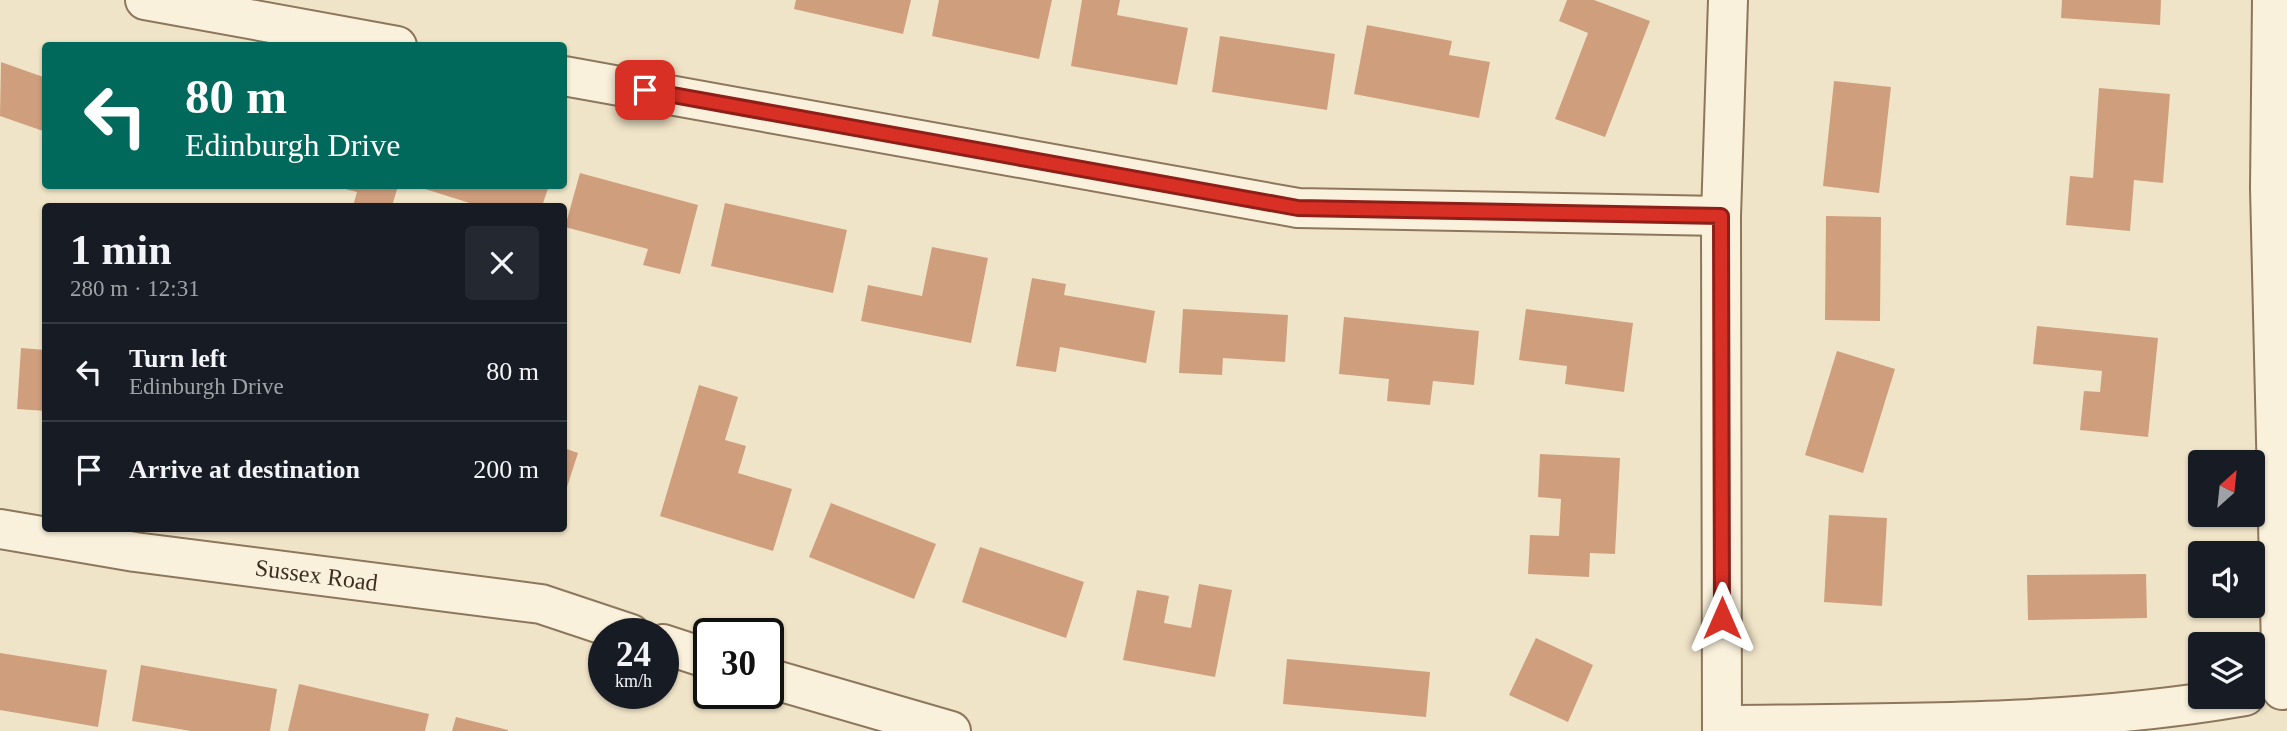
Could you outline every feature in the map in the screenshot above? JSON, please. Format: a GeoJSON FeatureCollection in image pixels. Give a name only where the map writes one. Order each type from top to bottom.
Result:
{"type":"FeatureCollection","features":[{"type":"Feature","properties":{"kind":"street"},"geometry":{"type":"LineString","coordinates":[[145,0],[375,42]]}},
{"type":"Feature","properties":{"kind":"street"},"geometry":{"type":"LineString","coordinates":[[1728,0],[1721,216],[1722,728],[2007,722],[2188,706]]}},
{"type":"Feature","properties":{"kind":"street"},"geometry":{"type":"LineString","coordinates":[[2272,0],[2270,188],[2274,692]]}},
{"type":"Feature","properties":{"kind":"street"},"geometry":{"type":"LineString","coordinates":[[567,77],[1298,208],[1721,216]]}},
{"type":"Feature","properties":{"kind":"street","name":"Sussex Road"},"geometry":{"type":"LineString","coordinates":[[0,529],[135,552],[541,604],[588,620]]}},
{"type":"Feature","properties":{"kind":"street"},"geometry":{"type":"LineString","coordinates":[[784,683],[951,731]]}},
{"type":"Feature","properties":{"kind":"building"},"geometry":{"type":"Polygon","coordinates":[[[796,0],[911,0],[903,34],[794,9],[796,0]]]}},
{"type":"Feature","properties":{"kind":"building"},"geometry":{"type":"Polygon","coordinates":[[[939,0],[1052,0],[1039,59],[932,36],[939,0]]]}},
{"type":"Feature","properties":{"kind":"building"},"geometry":{"type":"Polygon","coordinates":[[[1082,0],[1120,0],[1117,15],[1188,28],[1177,85],[1071,66],[1082,0]]]}},
{"type":"Feature","properties":{"kind":"building"},"geometry":{"type":"Polygon","coordinates":[[[1567,0],[1594,0],[1650,21],[1605,137],[1555,119],[1588,33],[1559,21],[1567,0]]]}},
{"type":"Feature","properties":{"kind":"building"},"geometry":{"type":"Polygon","coordinates":[[[2062,0],[2161,0],[2160,25],[2061,18],[2062,0]]]}},
{"type":"Feature","properties":{"kind":"building"},"geometry":{"type":"Polygon","coordinates":[[[1367,25],[1452,41],[1449,55],[1490,62],[1479,118],[1354,94],[1367,25]]]}},
{"type":"Feature","properties":{"kind":"building"},"geometry":{"type":"Polygon","coordinates":[[[1220,36],[1335,54],[1327,110],[1212,92],[1220,36]]]}},
{"type":"Feature","properties":{"kind":"building"},"geometry":{"type":"Polygon","coordinates":[[[1,62],[42,77],[42,131],[0,116],[1,62]]]}},
{"type":"Feature","properties":{"kind":"building"},"geometry":{"type":"Polygon","coordinates":[[[1834,81],[1891,87],[1879,193],[1823,186],[1834,81]]]}},
{"type":"Feature","properties":{"kind":"building"},"geometry":{"type":"Polygon","coordinates":[[[2099,88],[2170,94],[2163,183],[2134,180],[2130,231],[2066,225],[2070,176],[2093,178],[2099,88]]]}},
{"type":"Feature","properties":{"kind":"building"},"geometry":{"type":"Polygon","coordinates":[[[580,173],[698,205],[680,274],[643,265],[648,249],[567,228],[580,173]]]}},
{"type":"Feature","properties":{"kind":"building"},"geometry":{"type":"Polygon","coordinates":[[[346,189],[397,189],[393,203],[354,203],[357,192],[346,189]]]}},
{"type":"Feature","properties":{"kind":"building"},"geometry":{"type":"Polygon","coordinates":[[[425,189],[548,189],[543,203],[470,203],[425,189]]]}},
{"type":"Feature","properties":{"kind":"building"},"geometry":{"type":"Polygon","coordinates":[[[725,203],[847,230],[833,293],[711,266],[725,203]]]}},
{"type":"Feature","properties":{"kind":"building"},"geometry":{"type":"Polygon","coordinates":[[[1826,216],[1881,217],[1880,321],[1825,320],[1826,216]]]}},
{"type":"Feature","properties":{"kind":"building"},"geometry":{"type":"Polygon","coordinates":[[[932,247],[988,258],[971,343],[861,321],[868,285],[922,296],[932,247]]]}},
{"type":"Feature","properties":{"kind":"building"},"geometry":{"type":"Polygon","coordinates":[[[1032,278],[1066,284],[1064,295],[1155,311],[1146,363],[1060,347],[1056,372],[1016,366],[1032,278]]]}},
{"type":"Feature","properties":{"kind":"building"},"geometry":{"type":"Polygon","coordinates":[[[1183,309],[1288,315],[1285,362],[1223,358],[1222,375],[1179,373],[1183,309]]]}},
{"type":"Feature","properties":{"kind":"building"},"geometry":{"type":"Polygon","coordinates":[[[1526,309],[1633,323],[1624,392],[1565,384],[1567,366],[1519,360],[1526,309]]]}},
{"type":"Feature","properties":{"kind":"building"},"geometry":{"type":"Polygon","coordinates":[[[1344,317],[1479,331],[1474,385],[1433,381],[1430,405],[1387,401],[1389,379],[1339,374],[1344,317]]]}},
{"type":"Feature","properties":{"kind":"building"},"geometry":{"type":"Polygon","coordinates":[[[2037,326],[2158,338],[2148,437],[2080,430],[2084,391],[2100,392],[2102,371],[2033,364],[2037,326]]]}},
{"type":"Feature","properties":{"kind":"building"},"geometry":{"type":"Polygon","coordinates":[[[21,348],[42,350],[42,411],[17,409],[21,348]]]}},
{"type":"Feature","properties":{"kind":"building"},"geometry":{"type":"Polygon","coordinates":[[[1837,351],[1895,369],[1863,473],[1805,455],[1837,351]]]}},
{"type":"Feature","properties":{"kind":"building"},"geometry":{"type":"Polygon","coordinates":[[[699,385],[738,397],[725,440],[746,446],[738,473],[792,489],[773,551],[660,516],[699,385]]]}},
{"type":"Feature","properties":{"kind":"building"},"geometry":{"type":"Polygon","coordinates":[[[567,449],[578,453],[567,487],[567,449]]]}},
{"type":"Feature","properties":{"kind":"building"},"geometry":{"type":"Polygon","coordinates":[[[1540,454],[1620,458],[1615,554],[1590,553],[1589,577],[1528,574],[1530,535],[1559,536],[1561,499],[1538,497],[1540,454]]]}},
{"type":"Feature","properties":{"kind":"building"},"geometry":{"type":"Polygon","coordinates":[[[831,503],[936,544],[914,599],[809,557],[831,503]]]}},
{"type":"Feature","properties":{"kind":"building"},"geometry":{"type":"Polygon","coordinates":[[[1829,515],[1887,518],[1882,606],[1824,602],[1829,515]]]}},
{"type":"Feature","properties":{"kind":"building"},"geometry":{"type":"Polygon","coordinates":[[[980,547],[1084,582],[1066,638],[962,602],[980,547]]]}},
{"type":"Feature","properties":{"kind":"building"},"geometry":{"type":"Polygon","coordinates":[[[2146,574],[2147,618],[2028,620],[2027,575],[2146,574]]]}},
{"type":"Feature","properties":{"kind":"building"},"geometry":{"type":"Polygon","coordinates":[[[1199,584],[1232,590],[1215,677],[1123,660],[1137,590],[1169,596],[1164,623],[1191,628],[1199,584]]]}},
{"type":"Feature","properties":{"kind":"building"},"geometry":{"type":"Polygon","coordinates":[[[1536,638],[1593,665],[1568,722],[1509,695],[1536,638]]]}},
{"type":"Feature","properties":{"kind":"building"},"geometry":{"type":"Polygon","coordinates":[[[0,653],[107,670],[98,727],[0,710],[0,653]]]}},
{"type":"Feature","properties":{"kind":"building"},"geometry":{"type":"Polygon","coordinates":[[[1287,659],[1430,672],[1426,717],[1283,704],[1287,659]]]}},
{"type":"Feature","properties":{"kind":"building"},"geometry":{"type":"Polygon","coordinates":[[[141,665],[277,689],[270,731],[191,731],[132,721],[141,665]]]}},
{"type":"Feature","properties":{"kind":"building"},"geometry":{"type":"Polygon","coordinates":[[[299,684],[429,714],[425,731],[288,731],[299,684]]]}},
{"type":"Feature","properties":{"kind":"building"},"geometry":{"type":"Polygon","coordinates":[[[456,717],[508,730],[508,731],[452,731],[456,717]]]}},
{"type":"Feature","properties":{"kind":"route"},"geometry":{"type":"LineString","coordinates":[[645,90],[1298,208],[1721,216],[1722,618]]}}]}
